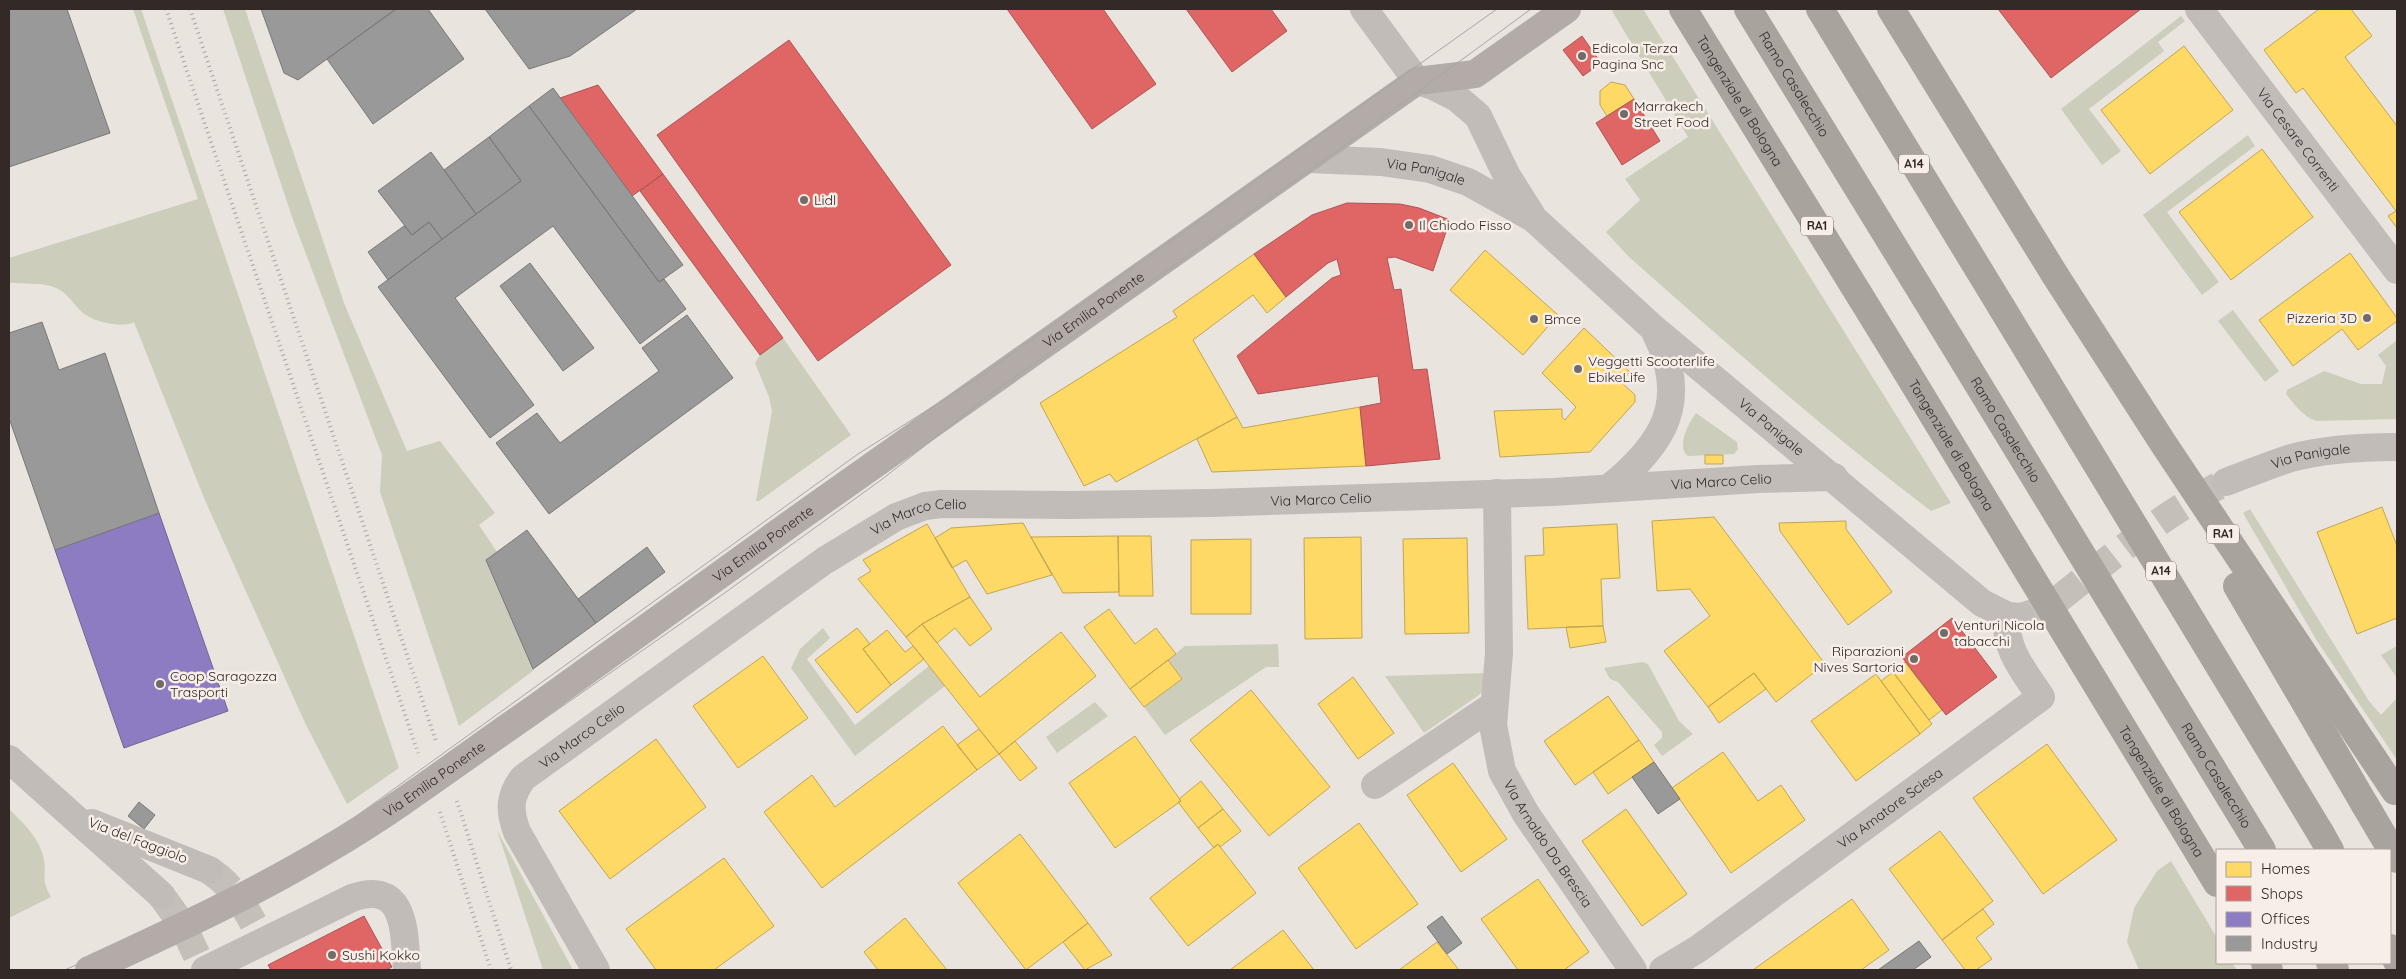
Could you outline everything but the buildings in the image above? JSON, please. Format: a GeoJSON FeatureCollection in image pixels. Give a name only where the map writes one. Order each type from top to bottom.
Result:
{"type":"FeatureCollection","features":[{"type":"Feature","properties":{"kind":"highway","name":"Tangenziale di Bologna"},"geometry":{"type":"LineString","coordinates":[[1683,9],[1905,369],[2216,881]]}},
{"type":"Feature","properties":{"kind":"highway","name":"Ramo Casalecchio"},"geometry":{"type":"LineString","coordinates":[[1748,9],[2261,849]]}},
{"type":"Feature","properties":{"kind":"highway","name":"A14"},"geometry":{"type":"LineString","coordinates":[[1820,9],[2326,842]]}},
{"type":"Feature","properties":{"kind":"highway","name":"RA1"},"geometry":{"type":"LineString","coordinates":[[1891,9],[2055,275],[2163,443],[2396,792]]}},
{"type":"Feature","properties":{"kind":"highway","name":"RA1"},"geometry":{"type":"LineString","coordinates":[[2055,275],[2397,859]]}},
{"type":"Feature","properties":{"kind":"highway"},"geometry":{"type":"LineString","coordinates":[[2391,950],[2397,961]]}},
{"type":"Feature","properties":{"kind":"main road"},"geometry":{"type":"LineString","coordinates":[[1417,81],[1475,74],[1567,9]]}},
{"type":"Feature","properties":{"kind":"main road","name":"Via Emilia Ponente"},"geometry":{"type":"LineString","coordinates":[[88,970],[235,901],[302,865],[396,806],[801,516],[1417,81]]}},
{"type":"Feature","properties":{"kind":"street"},"geometry":{"type":"LineString","coordinates":[[1364,9],[1417,81]]}},
{"type":"Feature","properties":{"kind":"street","name":"Via Cesare Correnti"},"geometry":{"type":"LineString","coordinates":[[2199,9],[2397,270]]}},
{"type":"Feature","properties":{"kind":"street","name":"Via Panigale"},"geometry":{"type":"LineString","coordinates":[[1488,66],[1482,78],[1477,101],[1478,116],[1507,176],[1533,218]]}},
{"type":"Feature","properties":{"kind":"street","name":"Via Panigale"},"geometry":{"type":"LineString","coordinates":[[1417,81],[1434,86],[1457,98],[1478,116]]}},
{"type":"Feature","properties":{"kind":"street","name":"Via Panigale"},"geometry":{"type":"LineString","coordinates":[[1308,158],[1381,162],[1430,168],[1468,182],[1533,218],[1653,328],[1982,603],[2014,616]]}},
{"type":"Feature","properties":{"kind":"street"},"geometry":{"type":"LineString","coordinates":[[1609,488],[1647,454],[1661,432],[1668,412],[1670,370],[1664,351],[1653,328]]}},
{"type":"Feature","properties":{"kind":"street","name":"Via Panigale"},"geometry":{"type":"LineString","coordinates":[[2226,482],[2290,458],[2314,453],[2363,447],[2397,447]]}},
{"type":"Feature","properties":{"kind":"street","name":"Via Marco Celio"},"geometry":{"type":"LineString","coordinates":[[596,970],[517,832],[510,808],[511,798],[517,786],[523,778],[816,567],[896,517],[925,506],[941,504],[1071,505],[1191,503],[1497,493],[1791,478],[1834,478]]}},
{"type":"Feature","properties":{"kind":"street","name":"Via Arnaldo Da Brescia"},"geometry":{"type":"LineString","coordinates":[[1497,493],[1498,654],[1493,725],[1502,771],[1513,793],[1633,970]]}},
{"type":"Feature","properties":{"kind":"street","name":"Via Amatore Sciesa"},"geometry":{"type":"LineString","coordinates":[[1664,970],[1698,949],[2041,697],[2020,667],[2009,643],[2007,631],[2014,616]]}},
{"type":"Feature","properties":{"kind":"street"},"geometry":{"type":"LineString","coordinates":[[1374,785],[1494,706]]}},
{"type":"Feature","properties":{"kind":"street","name":"Via del Faggiolo"},"geometry":{"type":"LineString","coordinates":[[9,759],[161,895]]}},
{"type":"Feature","properties":{"kind":"street","name":"Via del Faggiolo"},"geometry":{"type":"LineString","coordinates":[[66,811],[131,840],[184,858],[209,870]]}},
{"type":"Feature","properties":{"kind":"street"},"geometry":{"type":"LineString","coordinates":[[202,967],[259,937],[352,898],[374,893],[384,895],[400,911],[407,970]]}},
{"type":"Feature","properties":{"kind":"green space"},"geometry":{"type":"Polygon","coordinates":[[[133,9],[141,9],[399,768],[347,804],[306,725],[204,498],[134,322],[122,325],[92,318],[82,312],[64,293],[51,286],[9,283],[9,258],[198,199],[133,9]]]}},
{"type":"Feature","properties":{"kind":"green space"},"geometry":{"type":"Polygon","coordinates":[[[223,9],[245,9],[344,303],[407,451],[440,441],[495,513],[479,525],[497,552],[486,560],[534,670],[459,726],[380,492],[382,455],[292,217],[223,9]]]}},
{"type":"Feature","properties":{"kind":"green space"},"geometry":{"type":"Polygon","coordinates":[[[1616,9],[1643,9],[1951,503],[1931,511],[1892,481],[1740,354],[1628,256],[1606,232],[1640,200],[1625,179],[1688,137],[1612,11],[1616,9]]]}},
{"type":"Feature","properties":{"kind":"green space"},"geometry":{"type":"Polygon","coordinates":[[[2181,16],[2185,21],[2158,42],[2164,51],[2089,109],[2121,151],[2102,165],[2061,109],[2181,16]]]}},
{"type":"Feature","properties":{"kind":"green space"},"geometry":{"type":"Polygon","coordinates":[[[2248,135],[2255,146],[2167,212],[2219,282],[2202,295],[2143,215],[2248,135]]]}},
{"type":"Feature","properties":{"kind":"green space"},"geometry":{"type":"Polygon","coordinates":[[[2233,310],[2279,371],[2265,382],[2218,321],[2233,310]]]}},
{"type":"Feature","properties":{"kind":"green space"},"geometry":{"type":"Polygon","coordinates":[[[783,338],[851,435],[759,501],[756,501],[772,411],[769,397],[755,363],[760,355],[783,338]]]}},
{"type":"Feature","properties":{"kind":"green space"},"geometry":{"type":"Polygon","coordinates":[[[2397,340],[2397,419],[2317,421],[2303,414],[2286,394],[2287,390],[2324,371],[2361,384],[2382,384],[2386,366],[2378,355],[2397,340]]]}},
{"type":"Feature","properties":{"kind":"green space"},"geometry":{"type":"Polygon","coordinates":[[[1696,413],[1737,442],[1738,449],[1734,454],[1688,456],[1683,447],[1684,435],[1696,413]]]}},
{"type":"Feature","properties":{"kind":"green space"},"geometry":{"type":"Polygon","coordinates":[[[2250,509],[2369,701],[2381,715],[2397,698],[2397,760],[2317,641],[2243,513],[2250,509]]]}},
{"type":"Feature","properties":{"kind":"green space"},"geometry":{"type":"Polygon","coordinates":[[[823,628],[830,638],[807,659],[855,725],[929,666],[945,686],[855,756],[791,668],[800,649],[823,628]]]}},
{"type":"Feature","properties":{"kind":"green space"},"geometry":{"type":"Polygon","coordinates":[[[1278,644],[1279,667],[1266,667],[1165,735],[1144,707],[1182,679],[1168,660],[1185,646],[1278,644]]]}},
{"type":"Feature","properties":{"kind":"green space"},"geometry":{"type":"Polygon","coordinates":[[[2397,646],[2397,678],[2381,655],[2397,646]]]}},
{"type":"Feature","properties":{"kind":"green space"},"geometry":{"type":"Polygon","coordinates":[[[1642,662],[1648,664],[1679,721],[1693,734],[1662,756],[1654,745],[1662,738],[1662,732],[1618,682],[1610,679],[1604,668],[1642,662]]]}},
{"type":"Feature","properties":{"kind":"green space"},"geometry":{"type":"Polygon","coordinates":[[[1488,673],[1484,690],[1479,695],[1424,733],[1385,676],[1488,673]]]}},
{"type":"Feature","properties":{"kind":"green space"},"geometry":{"type":"Polygon","coordinates":[[[1095,702],[1108,716],[1057,753],[1046,737],[1095,702]]]}},
{"type":"Feature","properties":{"kind":"green space"},"geometry":{"type":"Polygon","coordinates":[[[9,809],[31,832],[39,845],[44,860],[45,882],[51,897],[9,918],[9,809]]]}},
{"type":"Feature","properties":{"kind":"green space"},"geometry":{"type":"Polygon","coordinates":[[[497,830],[573,970],[543,970],[497,830]]]}},
{"type":"Feature","properties":{"kind":"green space"},"geometry":{"type":"Polygon","coordinates":[[[2171,861],[2216,936],[2216,964],[2233,964],[2237,970],[2139,970],[2127,942],[2134,908],[2157,871],[2171,861]]]}},
{"type":"Feature","properties":{"kind":"tunnel"},"geometry":{"type":"LineString","coordinates":[[2021,617],[2055,602],[2116,553],[2159,522],[2226,482]]}},
{"type":"Feature","properties":{"kind":"tunnel"},"geometry":{"type":"LineString","coordinates":[[209,870],[231,889],[257,930]]}},
{"type":"Feature","properties":{"kind":"tunnel"},"geometry":{"type":"LineString","coordinates":[[161,895],[182,924],[199,960]]}},
{"type":"Feature","properties":{"kind":"tram line"},"geometry":{"type":"LineString","coordinates":[[65,970],[233,892],[289,860],[355,817],[858,454],[981,376],[1497,9]]}},
{"type":"Feature","properties":{"kind":"tram line"},"geometry":{"type":"LineString","coordinates":[[111,970],[282,889],[395,823],[719,597],[881,480],[991,394],[1340,149],[1531,9]]}},
{"type":"Feature","properties":{"kind":"railway"},"geometry":{"type":"LineString","coordinates":[[166,9],[418,753]]}},
{"type":"Feature","properties":{"kind":"railway"},"geometry":{"type":"LineString","coordinates":[[190,9],[436,741]]}},
{"type":"Feature","properties":{"kind":"railway"},"geometry":{"type":"LineString","coordinates":[[457,801],[511,970]]}},
{"type":"Feature","properties":{"kind":"railway"},"geometry":{"type":"LineString","coordinates":[[440,812],[491,970]]}},
{"type":"Feature","properties":{"kind":"place","name":"Edicola Terza Pagina Snc"},"geometry":{"type":"Point","coordinates":[1582,56]}},
{"type":"Feature","properties":{"kind":"place","name":"Marrakech Street Food"},"geometry":{"type":"Point","coordinates":[1624,114]}},
{"type":"Feature","properties":{"kind":"place","name":"Lidl"},"geometry":{"type":"Point","coordinates":[804,200]}},
{"type":"Feature","properties":{"kind":"place","name":"Il Chiodo Fisso"},"geometry":{"type":"Point","coordinates":[1409,225]}},
{"type":"Feature","properties":{"kind":"place","name":"Pizzeria 3D"},"geometry":{"type":"Point","coordinates":[2367,318]}},
{"type":"Feature","properties":{"kind":"place","name":"Bmce"},"geometry":{"type":"Point","coordinates":[1534,319]}},
{"type":"Feature","properties":{"kind":"place","name":"Veggetti Scooterlife EbikeLife"},"geometry":{"type":"Point","coordinates":[1578,369]}},
{"type":"Feature","properties":{"kind":"place","name":"Venturi Nicola tabacchi"},"geometry":{"type":"Point","coordinates":[1944,633]}},
{"type":"Feature","properties":{"kind":"place","name":"Riparazioni Nives Sartoria"},"geometry":{"type":"Point","coordinates":[1914,659]}},
{"type":"Feature","properties":{"kind":"place","name":"Coop Saragozza Trasporti"},"geometry":{"type":"Point","coordinates":[160,684]}},
{"type":"Feature","properties":{"kind":"place","name":"Sushi Kokko"},"geometry":{"type":"Point","coordinates":[332,955]}}]}
